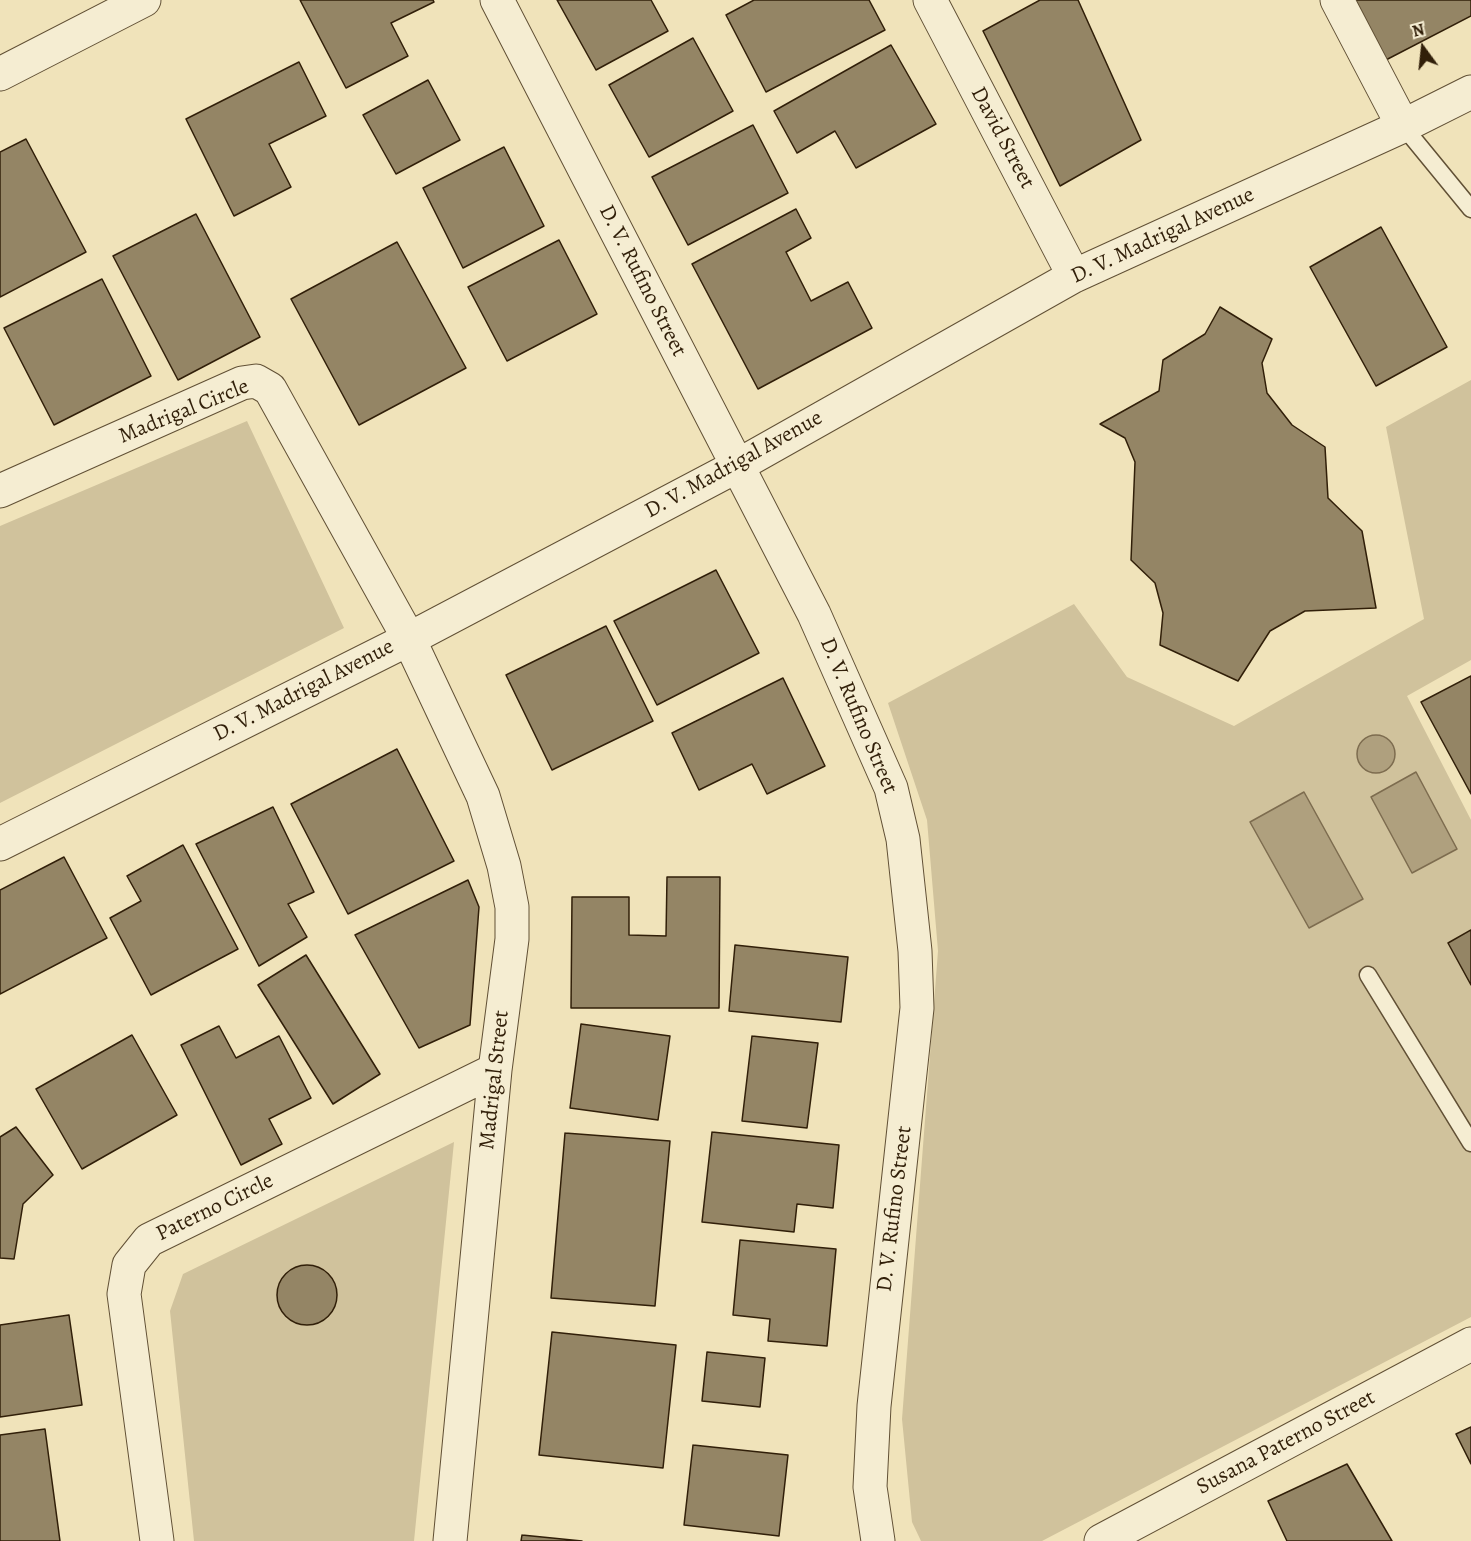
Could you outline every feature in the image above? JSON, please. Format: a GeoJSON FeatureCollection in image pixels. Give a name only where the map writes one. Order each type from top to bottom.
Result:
{"type":"FeatureCollection","features":[{"type":"Feature","properties":{"kind":"street"},"geometry":{"type":"LineString","coordinates":[[0,74],[144,0]]}},
{"type":"Feature","properties":{"kind":"street","name":"D. V. Rufino Street"},"geometry":{"type":"LineString","coordinates":[[497,0],[814,614],[891,788],[903,840],[915,951],[917,1008],[874,1406],[870,1487],[878,1541]]}},
{"type":"Feature","properties":{"kind":"street","name":"David Street"},"geometry":{"type":"LineString","coordinates":[[930,0],[1074,276]]}},
{"type":"Feature","properties":{"kind":"street"},"geometry":{"type":"LineString","coordinates":[[1336,0],[1403,126]]}},
{"type":"Feature","properties":{"kind":"street","name":"D. V. Madrigal Avenue"},"geometry":{"type":"LineString","coordinates":[[0,844],[409,639],[738,466],[1074,276],[1403,126],[1471,92]]}},
{"type":"Feature","properties":{"kind":"street","name":"Madrigal Circle"},"geometry":{"type":"LineString","coordinates":[[0,491],[243,383],[256,381],[270,389],[409,639]]}},
{"type":"Feature","properties":{"kind":"street","name":"Madrigal Street"},"geometry":{"type":"LineString","coordinates":[[409,639],[483,796],[512,907],[512,939],[495,1070],[450,1541]]}},
{"type":"Feature","properties":{"kind":"street","name":"Paterno Circle"},"geometry":{"type":"LineString","coordinates":[[157,1541],[124,1293],[129,1265],[149,1240],[495,1070]]}},
{"type":"Feature","properties":{"kind":"street","name":"Susana Paterno Street"},"geometry":{"type":"LineString","coordinates":[[1101,1541],[1471,1344]]}},
{"type":"Feature","properties":{"kind":"lane"},"geometry":{"type":"LineString","coordinates":[[1403,126],[1469,201]]}},
{"type":"Feature","properties":{"kind":"lane"},"geometry":{"type":"LineString","coordinates":[[1368,975],[1471,1143]]}},
{"type":"Feature","properties":{"kind":"shaded area"},"geometry":{"type":"Polygon","coordinates":[[[1471,380],[1471,660],[1407,696],[1471,820],[1471,1317],[1042,1541],[921,1541],[912,1522],[902,1419],[938,951],[927,820],[888,703],[1074,604],[1127,677],[1234,726],[1424,619],[1386,427],[1471,380]]]}},
{"type":"Feature","properties":{"kind":"shaded area"},"geometry":{"type":"Polygon","coordinates":[[[247,421],[344,628],[0,803],[0,526],[247,421]]]}},
{"type":"Feature","properties":{"kind":"shaded area"},"geometry":{"type":"Polygon","coordinates":[[[1376,735],[1389,741],[1395,754],[1389,767],[1376,773],[1363,767],[1357,754],[1363,741],[1376,735]]]}},
{"type":"Feature","properties":{"kind":"shaded area"},"geometry":{"type":"Polygon","coordinates":[[[1416,772],[1457,849],[1412,873],[1371,797],[1416,772]]]}},
{"type":"Feature","properties":{"kind":"shaded area"},"geometry":{"type":"Polygon","coordinates":[[[1304,792],[1363,899],[1309,928],[1250,822],[1304,792]]]}},
{"type":"Feature","properties":{"kind":"shaded area"},"geometry":{"type":"Polygon","coordinates":[[[454,1142],[414,1541],[194,1541],[170,1311],[183,1274],[454,1142]]]}},
{"type":"Feature","properties":{"kind":"building"},"geometry":{"type":"Polygon","coordinates":[[[300,0],[433,0],[434,2],[391,23],[408,56],[346,88],[300,0]]]}},
{"type":"Feature","properties":{"kind":"building"},"geometry":{"type":"Polygon","coordinates":[[[557,0],[651,0],[668,31],[596,70],[557,0]]]}},
{"type":"Feature","properties":{"kind":"building"},"geometry":{"type":"Polygon","coordinates":[[[754,0],[869,0],[885,30],[766,92],[726,15],[754,0]]]}},
{"type":"Feature","properties":{"kind":"building"},"geometry":{"type":"Polygon","coordinates":[[[1040,0],[1078,0],[1141,140],[1060,186],[983,31],[1040,0]]]}},
{"type":"Feature","properties":{"kind":"building"},"geometry":{"type":"Polygon","coordinates":[[[1349,0],[1471,0],[1471,16],[1382,62],[1349,0]]]}},
{"type":"Feature","properties":{"kind":"building"},"geometry":{"type":"Polygon","coordinates":[[[693,38],[733,111],[649,157],[609,85],[693,38]]]}},
{"type":"Feature","properties":{"kind":"building"},"geometry":{"type":"Polygon","coordinates":[[[891,45],[936,124],[856,168],[835,131],[797,153],[774,111],[891,45]]]}},
{"type":"Feature","properties":{"kind":"building"},"geometry":{"type":"Polygon","coordinates":[[[299,62],[326,116],[269,144],[291,187],[234,216],[186,119],[299,62]]]}},
{"type":"Feature","properties":{"kind":"building"},"geometry":{"type":"Polygon","coordinates":[[[428,80],[460,140],[396,174],[363,115],[428,80]]]}},
{"type":"Feature","properties":{"kind":"building"},"geometry":{"type":"Polygon","coordinates":[[[753,125],[788,193],[688,245],[652,177],[753,125]]]}},
{"type":"Feature","properties":{"kind":"building"},"geometry":{"type":"Polygon","coordinates":[[[26,139],[86,252],[0,297],[0,152],[26,139]]]}},
{"type":"Feature","properties":{"kind":"building"},"geometry":{"type":"Polygon","coordinates":[[[504,147],[544,226],[463,268],[423,188],[504,147]]]}},
{"type":"Feature","properties":{"kind":"building"},"geometry":{"type":"Polygon","coordinates":[[[796,209],[811,238],[786,252],[811,301],[848,282],[872,328],[758,389],[692,264],[796,209]]]}},
{"type":"Feature","properties":{"kind":"building"},"geometry":{"type":"Polygon","coordinates":[[[196,214],[260,337],[178,380],[113,256],[196,214]]]}},
{"type":"Feature","properties":{"kind":"building"},"geometry":{"type":"Polygon","coordinates":[[[1381,227],[1447,347],[1376,386],[1310,267],[1381,227]]]}},
{"type":"Feature","properties":{"kind":"building"},"geometry":{"type":"Polygon","coordinates":[[[559,240],[597,314],[507,361],[468,287],[559,240]]]}},
{"type":"Feature","properties":{"kind":"building"},"geometry":{"type":"Polygon","coordinates":[[[397,242],[466,368],[359,425],[291,299],[397,242]]]}},
{"type":"Feature","properties":{"kind":"building"},"geometry":{"type":"Polygon","coordinates":[[[102,279],[151,376],[54,425],[4,328],[102,279]]]}},
{"type":"Feature","properties":{"kind":"building"},"geometry":{"type":"Polygon","coordinates":[[[1220,307],[1272,339],[1262,363],[1267,393],[1292,425],[1325,447],[1328,498],[1362,531],[1376,608],[1305,611],[1270,631],[1238,681],[1160,645],[1163,613],[1155,583],[1131,560],[1135,462],[1125,438],[1100,424],[1159,391],[1163,360],[1205,334],[1220,307]]]}},
{"type":"Feature","properties":{"kind":"building"},"geometry":{"type":"Polygon","coordinates":[[[716,570],[759,653],[657,705],[614,621],[716,570]]]}},
{"type":"Feature","properties":{"kind":"building"},"geometry":{"type":"Polygon","coordinates":[[[606,626],[653,721],[552,770],[506,675],[606,626]]]}},
{"type":"Feature","properties":{"kind":"building"},"geometry":{"type":"Polygon","coordinates":[[[1471,676],[1471,794],[1421,702],[1471,676]]]}},
{"type":"Feature","properties":{"kind":"building"},"geometry":{"type":"Polygon","coordinates":[[[783,678],[825,766],[767,794],[752,764],[699,790],[672,733],[783,678]]]}},
{"type":"Feature","properties":{"kind":"building"},"geometry":{"type":"Polygon","coordinates":[[[397,749],[454,861],[348,914],[291,804],[397,749]]]}},
{"type":"Feature","properties":{"kind":"building"},"geometry":{"type":"Polygon","coordinates":[[[273,807],[314,892],[288,904],[307,937],[259,966],[196,844],[273,807]]]}},
{"type":"Feature","properties":{"kind":"building"},"geometry":{"type":"Polygon","coordinates":[[[183,845],[238,949],[151,995],[110,918],[141,901],[127,876],[183,845]]]}},
{"type":"Feature","properties":{"kind":"building"},"geometry":{"type":"Polygon","coordinates":[[[64,857],[107,938],[0,994],[0,890],[64,857]]]}},
{"type":"Feature","properties":{"kind":"building"},"geometry":{"type":"Polygon","coordinates":[[[667,877],[720,877],[719,1008],[571,1008],[572,897],[629,897],[629,935],[666,936],[667,877]]]}},
{"type":"Feature","properties":{"kind":"building"},"geometry":{"type":"Polygon","coordinates":[[[468,880],[479,907],[470,1025],[419,1048],[355,935],[468,880]]]}},
{"type":"Feature","properties":{"kind":"building"},"geometry":{"type":"Polygon","coordinates":[[[1471,930],[1471,985],[1448,943],[1471,930]]]}},
{"type":"Feature","properties":{"kind":"building"},"geometry":{"type":"Polygon","coordinates":[[[735,945],[848,957],[841,1022],[729,1011],[735,945]]]}},
{"type":"Feature","properties":{"kind":"building"},"geometry":{"type":"Polygon","coordinates":[[[306,955],[380,1074],[333,1104],[258,985],[306,955]]]}},
{"type":"Feature","properties":{"kind":"building"},"geometry":{"type":"Polygon","coordinates":[[[581,1024],[670,1036],[658,1120],[570,1108],[581,1024]]]}},
{"type":"Feature","properties":{"kind":"building"},"geometry":{"type":"Polygon","coordinates":[[[219,1026],[236,1058],[279,1036],[311,1098],[269,1119],[282,1144],[241,1165],[181,1045],[219,1026]]]}},
{"type":"Feature","properties":{"kind":"building"},"geometry":{"type":"Polygon","coordinates":[[[132,1035],[177,1115],[82,1169],[36,1089],[132,1035]]]}},
{"type":"Feature","properties":{"kind":"building"},"geometry":{"type":"Polygon","coordinates":[[[752,1036],[818,1043],[807,1128],[742,1121],[752,1036]]]}},
{"type":"Feature","properties":{"kind":"building"},"geometry":{"type":"Polygon","coordinates":[[[16,1127],[53,1175],[23,1204],[14,1259],[0,1258],[0,1137],[16,1127]]]}},
{"type":"Feature","properties":{"kind":"building"},"geometry":{"type":"Polygon","coordinates":[[[712,1132],[839,1145],[833,1208],[797,1204],[794,1232],[702,1222],[712,1132]]]}},
{"type":"Feature","properties":{"kind":"building"},"geometry":{"type":"Polygon","coordinates":[[[565,1133],[670,1141],[655,1306],[551,1298],[565,1133]]]}},
{"type":"Feature","properties":{"kind":"building"},"geometry":{"type":"Polygon","coordinates":[[[740,1240],[836,1249],[827,1346],[768,1341],[770,1319],[733,1315],[740,1240]]]}},
{"type":"Feature","properties":{"kind":"building"},"geometry":{"type":"Polygon","coordinates":[[[307,1265],[328,1274],[337,1295],[328,1316],[307,1325],[286,1316],[277,1295],[286,1274],[307,1265]]]}},
{"type":"Feature","properties":{"kind":"building"},"geometry":{"type":"Polygon","coordinates":[[[69,1315],[82,1405],[0,1417],[0,1325],[69,1315]]]}},
{"type":"Feature","properties":{"kind":"building"},"geometry":{"type":"Polygon","coordinates":[[[552,1332],[676,1345],[663,1468],[539,1455],[552,1332]]]}},
{"type":"Feature","properties":{"kind":"building"},"geometry":{"type":"Polygon","coordinates":[[[707,1352],[765,1358],[760,1407],[702,1401],[707,1352]]]}},
{"type":"Feature","properties":{"kind":"building"},"geometry":{"type":"Polygon","coordinates":[[[1471,1427],[1471,1464],[1456,1434],[1471,1427]]]}},
{"type":"Feature","properties":{"kind":"building"},"geometry":{"type":"Polygon","coordinates":[[[45,1429],[60,1541],[0,1541],[0,1435],[45,1429]]]}},
{"type":"Feature","properties":{"kind":"building"},"geometry":{"type":"Polygon","coordinates":[[[693,1445],[788,1455],[779,1536],[684,1525],[693,1445]]]}},
{"type":"Feature","properties":{"kind":"building"},"geometry":{"type":"Polygon","coordinates":[[[1347,1464],[1392,1541],[1287,1541],[1268,1501],[1347,1464]]]}},
{"type":"Feature","properties":{"kind":"building"},"geometry":{"type":"Polygon","coordinates":[[[522,1535],[582,1541],[521,1541],[522,1535]]]}}]}
